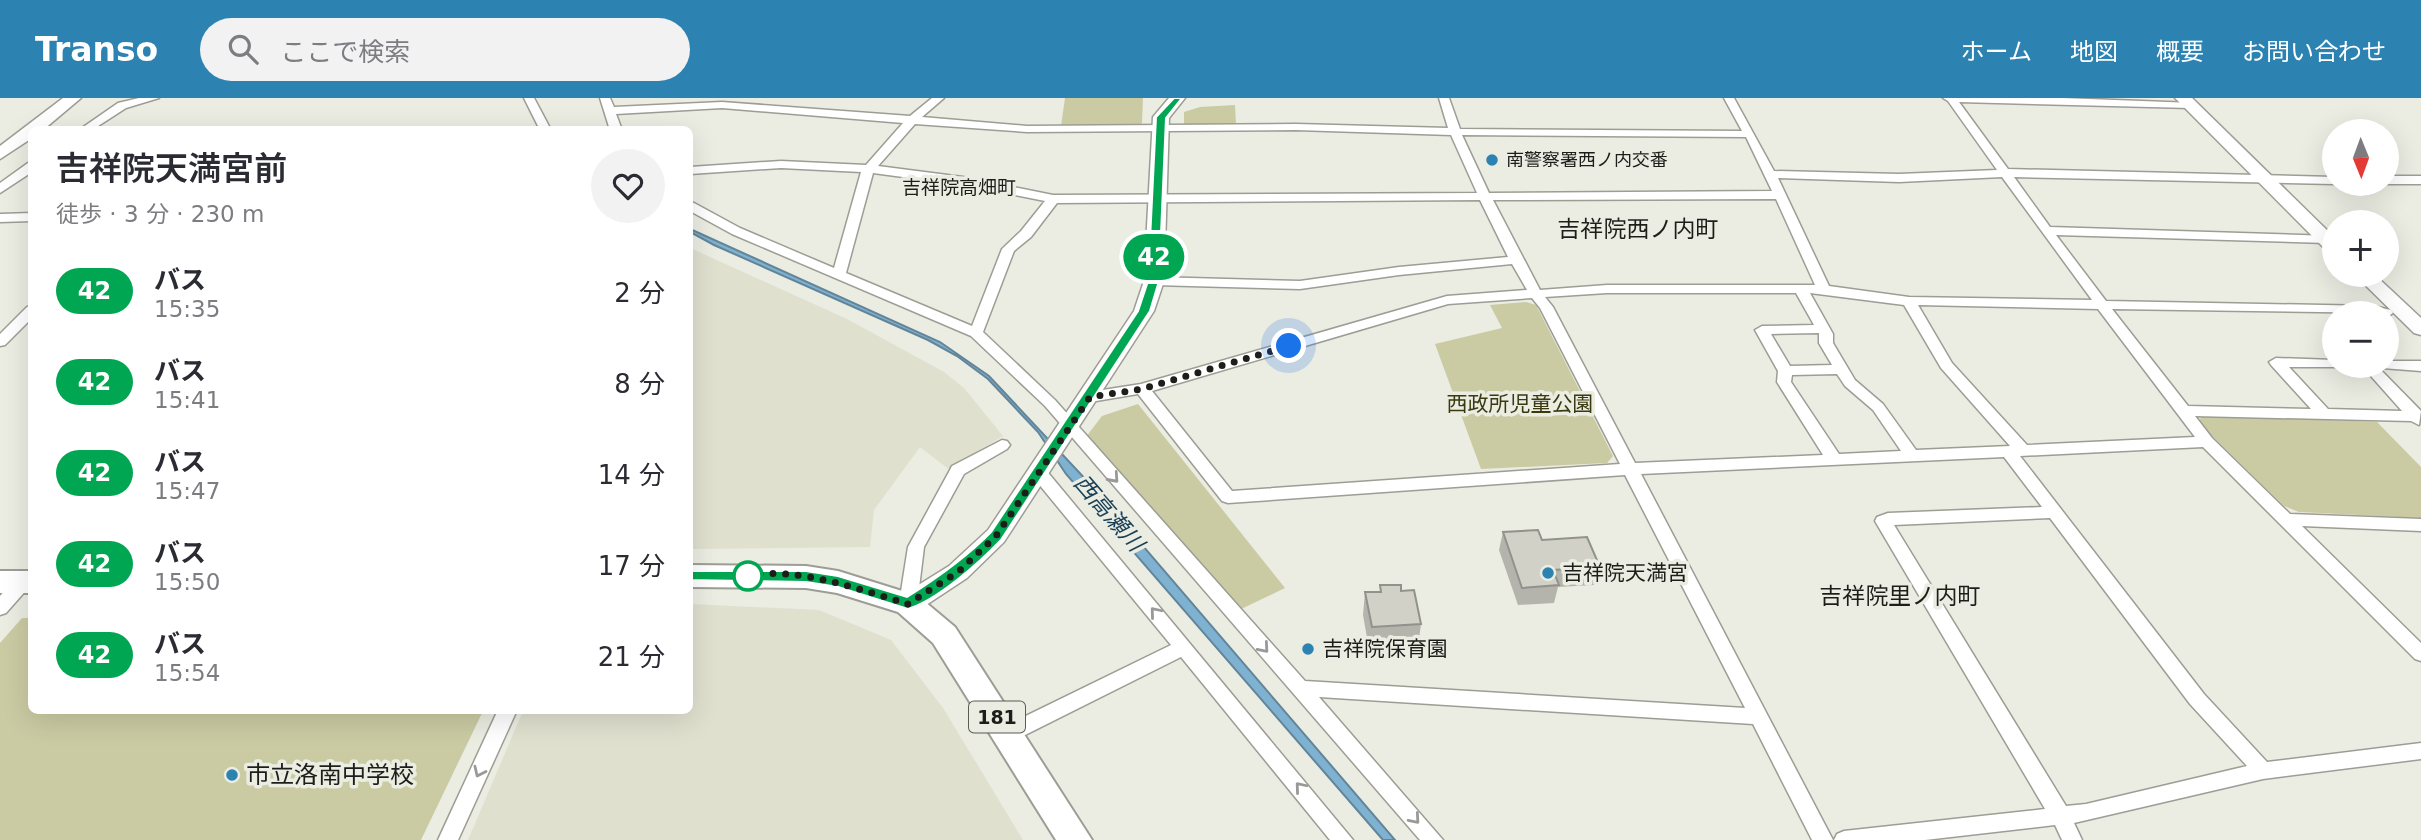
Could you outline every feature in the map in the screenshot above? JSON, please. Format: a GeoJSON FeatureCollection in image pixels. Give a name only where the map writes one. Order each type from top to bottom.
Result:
{"type":"FeatureCollection","features":[{"type":"Feature","properties":{"kind":"main road","name":"181"},"geometry":{"type":"LineString","coordinates":[[693,576],[806,577],[838,582],[908,604],[944,635],[1076,840]]}},
{"type":"Feature","properties":{"kind":"street"},"geometry":{"type":"LineString","coordinates":[[37,126],[73,98]]}},
{"type":"Feature","properties":{"kind":"street"},"geometry":{"type":"LineString","coordinates":[[90,126],[122,105],[154,98]]}},
{"type":"Feature","properties":{"kind":"street"},"geometry":{"type":"LineString","coordinates":[[529,98],[544,126]]}},
{"type":"Feature","properties":{"kind":"street"},"geometry":{"type":"LineString","coordinates":[[605,98],[615,126]]}},
{"type":"Feature","properties":{"kind":"street"},"geometry":{"type":"LineString","coordinates":[[839,275],[867,170],[911,121],[939,98]]}},
{"type":"Feature","properties":{"kind":"street"},"geometry":{"type":"LineString","coordinates":[[908,604],[958,572],[996,536],[1090,397],[1144,311],[1154,281],[1159,113],[1177,98]]}},
{"type":"Feature","properties":{"kind":"street"},"geometry":{"type":"LineString","coordinates":[[1444,98],[1454,132],[1516,260],[1533,293],[1546,307],[1823,840]]}},
{"type":"Feature","properties":{"kind":"street"},"geometry":{"type":"LineString","coordinates":[[1729,98],[1771,174],[1824,289]]}},
{"type":"Feature","properties":{"kind":"street"},"geometry":{"type":"LineString","coordinates":[[1950,98],[2187,102],[2322,235]]}},
{"type":"Feature","properties":{"kind":"street"},"geometry":{"type":"LineString","coordinates":[[1950,98],[2101,305],[2207,442],[2421,654]]}},
{"type":"Feature","properties":{"kind":"street"},"geometry":{"type":"LineString","coordinates":[[610,111],[722,105],[1027,129],[1159,113],[1296,127],[1454,132],[1750,134]]}},
{"type":"Feature","properties":{"kind":"street"},"geometry":{"type":"LineString","coordinates":[[0,153],[28,133]]}},
{"type":"Feature","properties":{"kind":"street"},"geometry":{"type":"LineString","coordinates":[[693,170],[766,164],[867,170],[972,180],[1053,198],[1779,195]]}},
{"type":"Feature","properties":{"kind":"street"},"geometry":{"type":"LineString","coordinates":[[0,189],[28,169]]}},
{"type":"Feature","properties":{"kind":"street"},"geometry":{"type":"LineString","coordinates":[[1771,174],[1899,178],[2004,173],[2092,173],[2322,180]]}},
{"type":"Feature","properties":{"kind":"street"},"geometry":{"type":"LineString","coordinates":[[2399,180],[2421,180]]}},
{"type":"Feature","properties":{"kind":"street"},"geometry":{"type":"LineString","coordinates":[[976,333],[1007,249],[1027,234],[1053,198]]}},
{"type":"Feature","properties":{"kind":"street"},"geometry":{"type":"LineString","coordinates":[[693,208],[736,231],[976,333],[1050,403],[1067,430],[1433,840]]}},
{"type":"Feature","properties":{"kind":"street"},"geometry":{"type":"LineString","coordinates":[[0,218],[28,217]]}},
{"type":"Feature","properties":{"kind":"street"},"geometry":{"type":"LineString","coordinates":[[2048,231],[2322,243]]}},
{"type":"Feature","properties":{"kind":"street"},"geometry":{"type":"LineString","coordinates":[[1154,281],[1300,285],[1399,271],[1516,260]]}},
{"type":"Feature","properties":{"kind":"street"},"geometry":{"type":"LineString","coordinates":[[2377,287],[2417,323]]}},
{"type":"Feature","properties":{"kind":"street"},"geometry":{"type":"LineString","coordinates":[[1090,397],[1142,389],[1447,300],[1533,293],[1607,289],[1824,289],[1869,298],[1909,301],[2322,309]]}},
{"type":"Feature","properties":{"kind":"street"},"geometry":{"type":"LineString","coordinates":[[1801,289],[1823,329],[1826,344],[1850,383],[1878,407],[1912,456]]}},
{"type":"Feature","properties":{"kind":"street"},"geometry":{"type":"LineString","coordinates":[[1909,301],[1946,365],[2016,451],[2053,512],[2197,699],[2263,771]]}},
{"type":"Feature","properties":{"kind":"street"},"geometry":{"type":"LineString","coordinates":[[0,342],[28,314]]}},
{"type":"Feature","properties":{"kind":"street"},"geometry":{"type":"LineString","coordinates":[[2399,317],[2417,323]]}},
{"type":"Feature","properties":{"kind":"street"},"geometry":{"type":"LineString","coordinates":[[1823,329],[1762,330],[1785,371],[1784,382],[1834,459]]}},
{"type":"Feature","properties":{"kind":"street"},"geometry":{"type":"LineString","coordinates":[[2322,364],[2276,362],[2323,413]]}},
{"type":"Feature","properties":{"kind":"street"},"geometry":{"type":"LineString","coordinates":[[2399,365],[2421,366]]}},
{"type":"Feature","properties":{"kind":"street"},"geometry":{"type":"LineString","coordinates":[[1785,371],[1842,369]]}},
{"type":"Feature","properties":{"kind":"street"},"geometry":{"type":"LineString","coordinates":[[2381,378],[2419,418]]}},
{"type":"Feature","properties":{"kind":"street"},"geometry":{"type":"LineString","coordinates":[[1142,389],[1228,497],[1630,469],[2207,442]]}},
{"type":"Feature","properties":{"kind":"street"},"geometry":{"type":"LineString","coordinates":[[2183,411],[2323,413],[2419,418]]}},
{"type":"Feature","properties":{"kind":"street"},"geometry":{"type":"LineString","coordinates":[[908,604],[916,547],[958,470],[1002,445]]}},
{"type":"Feature","properties":{"kind":"street"},"geometry":{"type":"LineString","coordinates":[[1041,470],[1343,840]]}},
{"type":"Feature","properties":{"kind":"street"},"geometry":{"type":"LineString","coordinates":[[2053,512],[1883,521],[2061,817],[2072,840]]}},
{"type":"Feature","properties":{"kind":"street"},"geometry":{"type":"LineString","coordinates":[[2287,520],[2421,525]]}},
{"type":"Feature","properties":{"kind":"street"},"geometry":{"type":"LineString","coordinates":[[0,608],[18,582]]}},
{"type":"Feature","properties":{"kind":"street"},"geometry":{"type":"LineString","coordinates":[[1008,734],[1184,647]]}},
{"type":"Feature","properties":{"kind":"street"},"geometry":{"type":"LineString","coordinates":[[1299,688],[1758,717]]}},
{"type":"Feature","properties":{"kind":"street"},"geometry":{"type":"LineString","coordinates":[[448,840],[506,714]]}},
{"type":"Feature","properties":{"kind":"street"},"geometry":{"type":"LineString","coordinates":[[1844,840],[2061,817],[2263,771],[2421,751]]}},
{"type":"Feature","properties":{"kind":"shaded area"},"geometry":{"type":"Polygon","coordinates":[[[693,249],[847,319],[944,372],[964,388],[1003,436],[952,467],[951,471],[920,447],[874,510],[870,547],[693,549],[693,249]]]}},
{"type":"Feature","properties":{"kind":"shaded area"},"geometry":{"type":"Polygon","coordinates":[[[693,604],[819,610],[891,640],[943,708],[1023,840],[468,840],[522,714],[693,714],[693,604]]]}},
{"type":"Feature","properties":{"kind":"green space"},"geometry":{"type":"Polygon","coordinates":[[[1065,98],[1143,98],[1142,123],[1137,126],[1061,126],[1065,98]]]}},
{"type":"Feature","properties":{"kind":"green space"},"geometry":{"type":"Polygon","coordinates":[[[1235,105],[1236,125],[1184,125],[1184,112],[1200,107],[1235,105]]]}},
{"type":"Feature","properties":{"kind":"green space","name":"西政所児童公園"},"geometry":{"type":"Polygon","coordinates":[[[1526,302],[1536,305],[1613,456],[1607,463],[1481,469],[1435,344],[1502,328],[1490,305],[1526,302]]]}},
{"type":"Feature","properties":{"kind":"green space"},"geometry":{"type":"Polygon","coordinates":[[[1138,404],[1285,588],[1239,610],[1086,437],[1102,416],[1138,404]]]}},
{"type":"Feature","properties":{"kind":"green space"},"geometry":{"type":"Polygon","coordinates":[[[2204,415],[2377,422],[2421,467],[2421,518],[2299,512],[2284,506],[2209,433],[2199,420],[2204,415]]]}},
{"type":"Feature","properties":{"kind":"green space","name":"市立洛南中学校"},"geometry":{"type":"Polygon","coordinates":[[[22,618],[28,618],[28,714],[482,714],[421,840],[0,840],[0,643],[22,618]]]}},
{"type":"Feature","properties":{"kind":"water","name":"西高瀬川"},"geometry":{"type":"Polygon","coordinates":[[[693,230],[940,342],[989,376],[1089,483],[1395,840],[1383,840],[1066,474],[1038,432],[988,379],[957,356],[928,340],[693,234],[693,230]]]}},
{"type":"Feature","properties":{"kind":"building"},"geometry":{"type":"Polygon","coordinates":[[[1538,530],[1542,540],[1587,537],[1600,567],[1553,570],[1559,585],[1522,588],[1503,532],[1538,530]]]}},
{"type":"Feature","properties":{"kind":"building"},"geometry":{"type":"Polygon","coordinates":[[[1380,585],[1401,585],[1401,591],[1414,590],[1421,624],[1372,627],[1365,592],[1381,592],[1380,585]]]}},
{"type":"Feature","properties":{"kind":"bus line","name":"42"},"geometry":{"type":"LineString","coordinates":[[693,576],[806,577],[838,582],[908,604],[958,572],[982,550],[996,536],[1090,397],[1144,311],[1154,281],[1161,117],[1177,98]]}},
{"type":"Feature","properties":{"kind":"place","name":"南警察署西ノ内交番"},"geometry":{"type":"Point","coordinates":[1492,160]}},
{"type":"Feature","properties":{"kind":"place","name":"吉祥院天満宮"},"geometry":{"type":"Point","coordinates":[1548,573]}},
{"type":"Feature","properties":{"kind":"place","name":"吉祥院保育園"},"geometry":{"type":"Point","coordinates":[1308,649]}},
{"type":"Feature","properties":{"kind":"place","name":"市立洛南中学校"},"geometry":{"type":"Point","coordinates":[232,775]}},
{"type":"Feature","properties":{"kind":"district","name":"吉祥院高畑町"},"geometry":{"type":"Point","coordinates":[959,187]}},
{"type":"Feature","properties":{"kind":"district","name":"吉祥院西ノ内町"},"geometry":{"type":"Point","coordinates":[1638,229]}},
{"type":"Feature","properties":{"kind":"district","name":"吉祥院里ノ内町"},"geometry":{"type":"Point","coordinates":[1900,596]}},
{"type":"Feature","properties":{"kind":"route"},"geometry":{"type":"LineString","coordinates":[[748,576],[806,577],[838,582],[908,604],[958,572],[996,536],[1090,397],[1142,389],[1289,346]]}}]}
